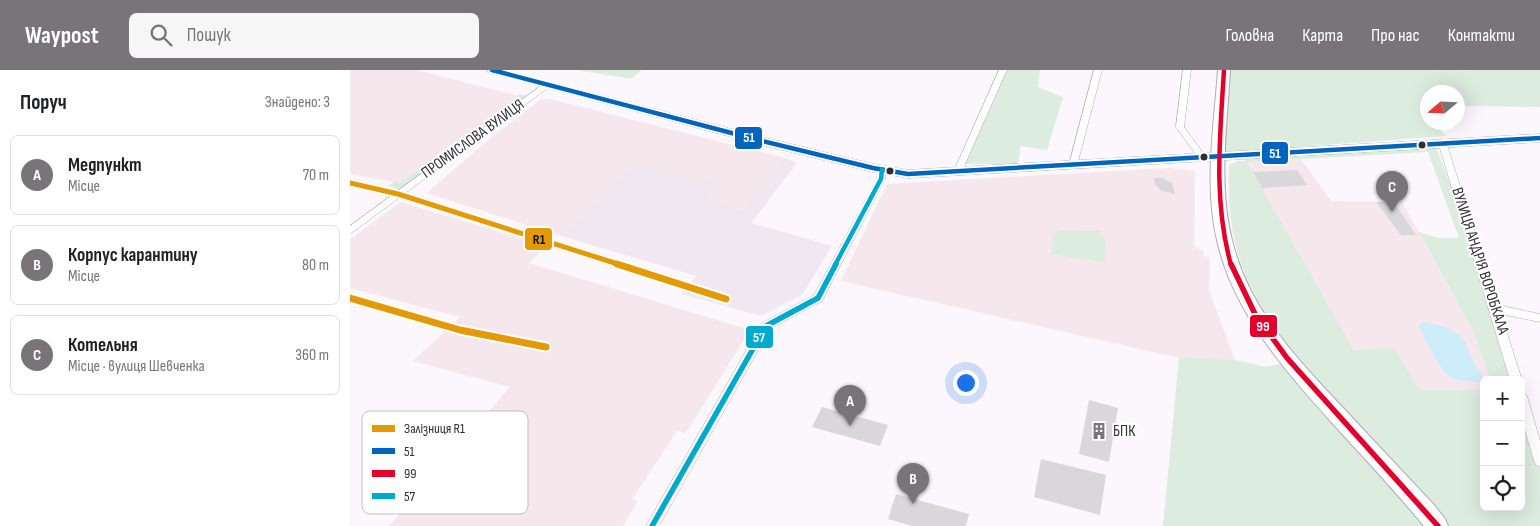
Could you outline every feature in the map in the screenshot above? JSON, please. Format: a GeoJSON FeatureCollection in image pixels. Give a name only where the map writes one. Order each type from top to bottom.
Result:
{"type":"FeatureCollection","features":[{"type":"Feature","properties":{"kind":"main road"},"geometry":{"type":"LineString","coordinates":[[492,70],[762,141],[908,174],[1442,142],[1540,138]]}},
{"type":"Feature","properties":{"kind":"main road"},"geometry":{"type":"LineString","coordinates":[[1224,70],[1211,157],[1224,242],[1230,262],[1250,304],[1270,336],[1302,377],[1438,526]]}},
{"type":"Feature","properties":{"kind":"street"},"geometry":{"type":"LineString","coordinates":[[959,172],[1003,70]]}},
{"type":"Feature","properties":{"kind":"street"},"geometry":{"type":"LineString","coordinates":[[1073,165],[1098,70]]}},
{"type":"Feature","properties":{"kind":"street"},"geometry":{"type":"LineString","coordinates":[[1187,70],[1180,127],[1211,157]]}},
{"type":"Feature","properties":{"kind":"street","name":"ПРОМИСЛОВА ВУЛИЦЯ"},"geometry":{"type":"LineString","coordinates":[[350,231],[549,84]]}},
{"type":"Feature","properties":{"kind":"street","name":"ВУЛИЦЯ АНДРІЯ ВОРОБКАЛА"},"geometry":{"type":"LineString","coordinates":[[1442,142],[1496,309],[1515,376]]}},
{"type":"Feature","properties":{"kind":"street"},"geometry":{"type":"LineString","coordinates":[[652,526],[766,326],[818,298],[881,179],[882,169]]}},
{"type":"Feature","properties":{"kind":"street"},"geometry":{"type":"LineString","coordinates":[[1496,309],[1540,318]]}},
{"type":"Feature","properties":{"kind":"street"},"geometry":{"type":"LineString","coordinates":[[1525,410],[1540,461]]}},
{"type":"Feature","properties":{"kind":"shaded area"},"geometry":{"type":"Polygon","coordinates":[[[350,70],[417,70],[519,96],[399,183],[350,174],[350,70]]]}},
{"type":"Feature","properties":{"kind":"shaded area"},"geometry":{"type":"Polygon","coordinates":[[[541,99],[550,99],[785,158],[743,210],[703,199],[716,185],[632,164],[561,236],[427,193],[487,141],[541,99]]]}},
{"type":"Feature","properties":{"kind":"shaded area"},"geometry":{"type":"Polygon","coordinates":[[[785,158],[797,163],[751,223],[832,246],[802,295],[761,316],[681,294],[696,276],[561,236],[632,164],[717,184],[704,199],[743,210],[785,158]]]}},
{"type":"Feature","properties":{"kind":"shaded area"},"geometry":{"type":"Polygon","coordinates":[[[1300,158],[1331,201],[1402,202],[1474,333],[1489,376],[1480,376],[1480,390],[1420,390],[1394,347],[1354,350],[1246,161],[1300,158]]]}},
{"type":"Feature","properties":{"kind":"shaded area"},"geometry":{"type":"Polygon","coordinates":[[[1168,168],[1195,171],[1194,247],[1204,251],[1204,256],[1210,258],[1209,290],[1235,360],[1179,358],[841,281],[887,184],[1168,168]]]}},
{"type":"Feature","properties":{"kind":"shaded area"},"geometry":{"type":"Polygon","coordinates":[[[401,202],[546,246],[529,263],[750,330],[686,433],[677,431],[632,499],[638,501],[623,526],[389,526],[399,514],[528,514],[528,411],[489,411],[510,387],[413,361],[460,317],[350,288],[350,239],[401,202]]]}},
{"type":"Feature","properties":{"kind":"green space"},"geometry":{"type":"Polygon","coordinates":[[[577,70],[642,70],[631,79],[577,70]]]}},
{"type":"Feature","properties":{"kind":"green space"},"geometry":{"type":"Polygon","coordinates":[[[1003,70],[1040,70],[1038,87],[1063,97],[1047,150],[1020,146],[1019,162],[1015,164],[961,164],[1003,70]]]}},
{"type":"Feature","properties":{"kind":"green space"},"geometry":{"type":"Polygon","coordinates":[[[1224,70],[1540,70],[1540,107],[1465,106],[1465,85],[1420,85],[1420,130],[1441,130],[1446,136],[1271,149],[1247,153],[1436,147],[1477,256],[1515,376],[1489,376],[1474,333],[1419,232],[1438,238],[1459,238],[1428,152],[1247,162],[1354,350],[1394,347],[1420,390],[1480,390],[1480,511],[1525,511],[1525,410],[1540,461],[1540,526],[1163,526],[1179,358],[1235,360],[1267,367],[1298,359],[1265,313],[1243,269],[1236,247],[1231,222],[1229,165],[1238,161],[1246,161],[1240,154],[1218,157],[1224,70]]]}},
{"type":"Feature","properties":{"kind":"green space"},"geometry":{"type":"Polygon","coordinates":[[[519,94],[529,96],[400,190],[388,186],[394,182],[399,183],[518,97],[519,94]]]}},
{"type":"Feature","properties":{"kind":"green space"},"geometry":{"type":"Polygon","coordinates":[[[1060,230],[1099,231],[1106,242],[1104,262],[1051,254],[1053,235],[1060,230]]]}},
{"type":"Feature","properties":{"kind":"water"},"geometry":{"type":"Polygon","coordinates":[[[1423,322],[1442,326],[1459,336],[1467,346],[1482,374],[1480,382],[1462,381],[1446,374],[1419,326],[1423,322]]]}},
{"type":"Feature","properties":{"kind":"building"},"geometry":{"type":"Polygon","coordinates":[[[1297,170],[1307,185],[1262,188],[1253,172],[1297,170]]]}},
{"type":"Feature","properties":{"kind":"building"},"geometry":{"type":"Polygon","coordinates":[[[1154,178],[1162,178],[1172,183],[1175,194],[1160,190],[1155,184],[1154,178]]]}},
{"type":"Feature","properties":{"kind":"building"},"geometry":{"type":"Polygon","coordinates":[[[1376,202],[1394,202],[1416,235],[1401,235],[1376,202]]]}},
{"type":"Feature","properties":{"kind":"building","name":"БПК"},"geometry":{"type":"Polygon","coordinates":[[[1089,400],[1118,408],[1109,462],[1079,454],[1089,400]]]}},
{"type":"Feature","properties":{"kind":"building"},"geometry":{"type":"Polygon","coordinates":[[[822,407],[888,425],[880,446],[812,427],[822,407]]]}},
{"type":"Feature","properties":{"kind":"building"},"geometry":{"type":"Polygon","coordinates":[[[1041,459],[1106,475],[1100,515],[1034,497],[1041,459]]]}},
{"type":"Feature","properties":{"kind":"building"},"geometry":{"type":"Polygon","coordinates":[[[896,494],[969,514],[966,526],[912,526],[888,519],[896,494]]]}},
{"type":"Feature","properties":{"kind":"rail line","name":"R1"},"geometry":{"type":"LineString","coordinates":[[350,183],[398,194],[726,299]]}},
{"type":"Feature","properties":{"kind":"rail line","name":"R1"},"geometry":{"type":"LineString","coordinates":[[350,298],[460,330],[546,347]]}},
{"type":"Feature","properties":{"kind":"transit line","name":"51"},"geometry":{"type":"LineString","coordinates":[[492,70],[762,141],[873,168],[908,174],[1540,138]]}},
{"type":"Feature","properties":{"kind":"transit line","name":"99"},"geometry":{"type":"LineString","coordinates":[[1224,70],[1218,155],[1220,219],[1231,266],[1242,290],[1255,314],[1287,358],[1438,526]]}},
{"type":"Feature","properties":{"kind":"transit line","name":"57"},"geometry":{"type":"LineString","coordinates":[[652,526],[766,326],[818,298],[881,179],[882,169]]}},
{"type":"Feature","properties":{"kind":"place","name":"Котельня"},"geometry":{"type":"Point","coordinates":[1392,212]}},
{"type":"Feature","properties":{"kind":"place","name":"Медпункт"},"geometry":{"type":"Point","coordinates":[850,426]}},
{"type":"Feature","properties":{"kind":"place","name":"БПК"},"geometry":{"type":"Point","coordinates":[1099,431]}},
{"type":"Feature","properties":{"kind":"place","name":"Корпус карантину"},"geometry":{"type":"Point","coordinates":[913,504]}}]}
